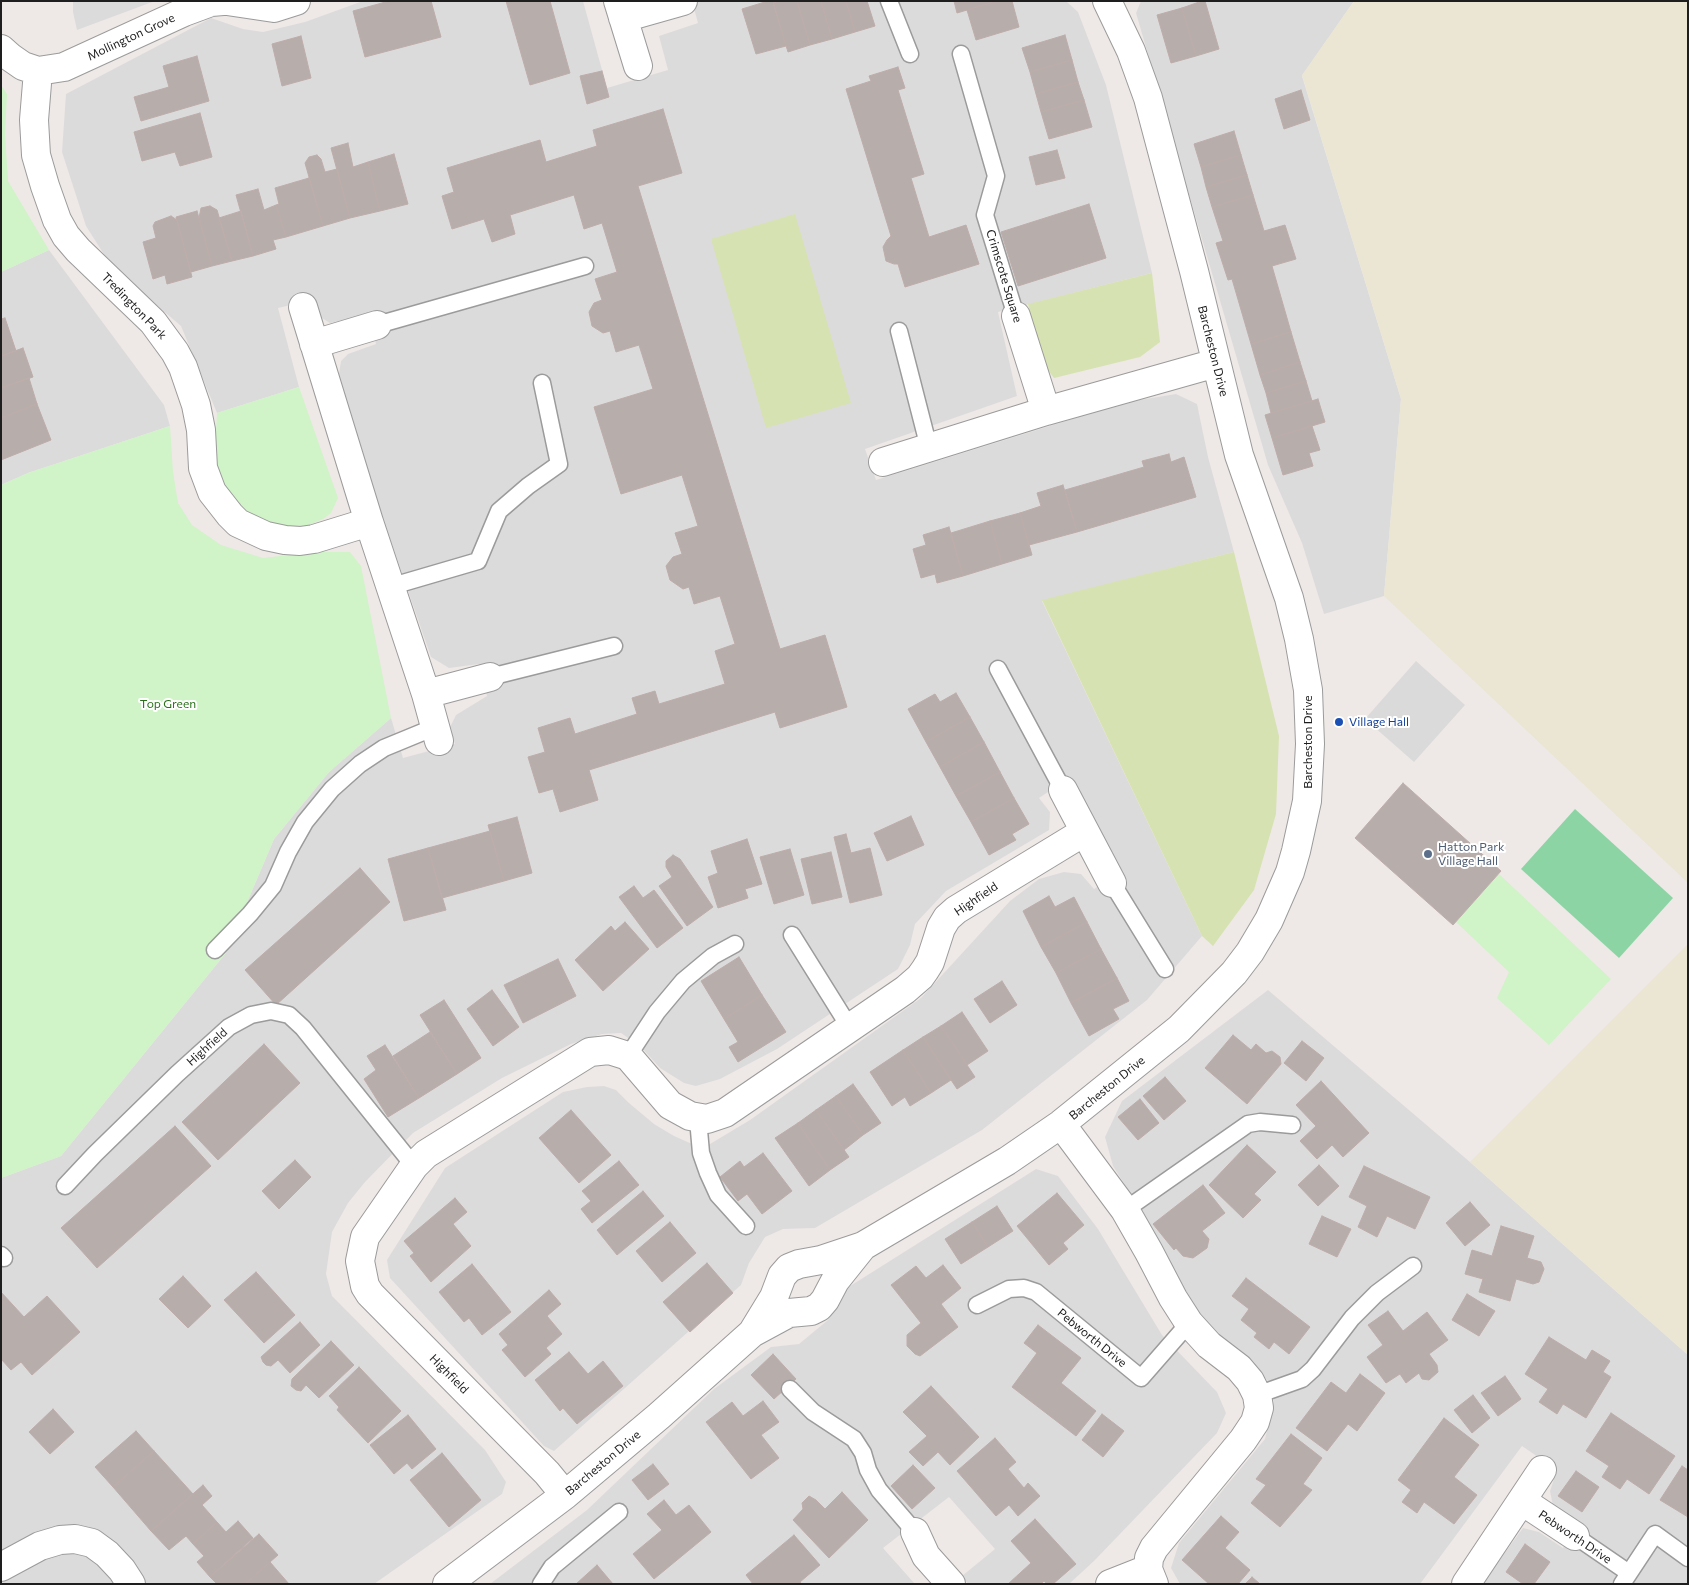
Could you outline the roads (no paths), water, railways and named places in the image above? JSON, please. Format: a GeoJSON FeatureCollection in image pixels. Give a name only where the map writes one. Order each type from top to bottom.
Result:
{"type":"FeatureCollection","features":[{"type":"Feature","properties":{"kind":"street","name":"Mollington Grove"},"geometry":{"type":"LineString","coordinates":[[38,71],[64,67],[184,12],[211,2],[223,1]]}},
{"type":"Feature","properties":{"kind":"street"},"geometry":{"type":"LineString","coordinates":[[228,1],[274,8],[296,1]]}},
{"type":"Feature","properties":{"kind":"street"},"geometry":{"type":"LineString","coordinates":[[638,66],[621,10],[683,1]]}},
{"type":"Feature","properties":{"kind":"street","name":"Barcheston Drive"},"geometry":{"type":"LineString","coordinates":[[863,1246],[1007,1160],[1062,1124],[1179,1029],[1234,973],[1250,952],[1269,920],[1290,872],[1305,815],[1309,772],[1310,717],[1303,658],[1289,598],[1239,455],[1148,98],[1108,1]]}},
{"type":"Feature","properties":{"kind":"street"},"geometry":{"type":"LineString","coordinates":[[1,48],[10,58],[23,66],[38,71]]}},
{"type":"Feature","properties":{"kind":"street","name":"Tredington Park"},"geometry":{"type":"LineString","coordinates":[[38,71],[34,120],[36,155],[57,220],[66,236],[78,250],[153,322],[175,352],[190,385],[196,405],[201,430],[203,468],[212,492],[221,505],[238,523],[266,536],[285,540],[300,541],[314,539],[369,522]]}},
{"type":"Feature","properties":{"kind":"street"},"geometry":{"type":"LineString","coordinates":[[303,307],[389,587],[438,734]]}},
{"type":"Feature","properties":{"kind":"street","name":"Crimscote Square"},"geometry":{"type":"LineString","coordinates":[[1016,316],[1046,411]]}},
{"type":"Feature","properties":{"kind":"street"},"geometry":{"type":"LineString","coordinates":[[314,344],[377,325]]}},
{"type":"Feature","properties":{"kind":"street"},"geometry":{"type":"LineString","coordinates":[[883,462],[1046,411],[1216,362]]}},
{"type":"Feature","properties":{"kind":"street"},"geometry":{"type":"LineString","coordinates":[[426,694],[490,677]]}},
{"type":"Feature","properties":{"kind":"street"},"geometry":{"type":"LineString","coordinates":[[1063,790],[1112,883]]}},
{"type":"Feature","properties":{"kind":"street","name":"Highfield"},"geometry":{"type":"LineString","coordinates":[[698,1119],[715,1118],[725,1113],[905,990],[920,977],[930,962],[941,928],[947,918],[956,910],[1084,832]]}},
{"type":"Feature","properties":{"kind":"street","name":"Highfield"},"geometry":{"type":"LineString","coordinates":[[565,1495],[547,1473],[370,1294],[365,1286],[360,1261],[365,1237],[414,1166],[426,1154],[590,1052],[609,1050],[628,1056]]}},
{"type":"Feature","properties":{"kind":"street"},"geometry":{"type":"LineString","coordinates":[[628,1056],[670,1105],[698,1119]]}},
{"type":"Feature","properties":{"kind":"street"},"geometry":{"type":"LineString","coordinates":[[1062,1124],[1125,1210],[1173,1298],[1189,1323],[1209,1345],[1239,1368],[1250,1381],[1257,1395],[1258,1408],[1255,1422],[1243,1440],[1154,1548],[1149,1558],[1151,1576],[1110,1584]]}},
{"type":"Feature","properties":{"kind":"street"},"geometry":{"type":"LineString","coordinates":[[752,1333],[789,1313],[811,1311],[819,1307],[825,1300],[834,1281],[863,1246]]}},
{"type":"Feature","properties":{"kind":"street"},"geometry":{"type":"LineString","coordinates":[[752,1333],[774,1297],[782,1276],[789,1268],[863,1246]]}},
{"type":"Feature","properties":{"kind":"street","name":"Barcheston Drive"},"geometry":{"type":"LineString","coordinates":[[447,1584],[565,1495],[659,1416],[752,1333]]}},
{"type":"Feature","properties":{"kind":"street"},"geometry":{"type":"LineString","coordinates":[[1466,1584],[1542,1470]]}},
{"type":"Feature","properties":{"kind":"street","name":"Pebworth Drive"},"geometry":{"type":"LineString","coordinates":[[1522,1501],[1575,1536]]}},
{"type":"Feature","properties":{"kind":"street"},"geometry":{"type":"LineString","coordinates":[[915,1532],[926,1556],[951,1584]]}},
{"type":"Feature","properties":{"kind":"street"},"geometry":{"type":"LineString","coordinates":[[1,1567],[40,1546],[60,1540],[75,1539],[92,1543],[107,1554],[122,1570],[131,1584]]}},
{"type":"Feature","properties":{"kind":"lane"},"geometry":{"type":"LineString","coordinates":[[889,1],[910,54]]}},
{"type":"Feature","properties":{"kind":"lane","name":"Crimscote Square"},"geometry":{"type":"LineString","coordinates":[[961,54],[996,176],[985,215],[1016,316]]}},
{"type":"Feature","properties":{"kind":"lane"},"geometry":{"type":"LineString","coordinates":[[377,325],[585,266]]}},
{"type":"Feature","properties":{"kind":"lane"},"geometry":{"type":"LineString","coordinates":[[899,332],[929,448]]}},
{"type":"Feature","properties":{"kind":"lane"},"geometry":{"type":"LineString","coordinates":[[389,587],[478,561],[499,511],[528,486],[560,464],[542,383]]}},
{"type":"Feature","properties":{"kind":"lane"},"geometry":{"type":"LineString","coordinates":[[490,677],[614,646]]}},
{"type":"Feature","properties":{"kind":"lane"},"geometry":{"type":"LineString","coordinates":[[998,669],[1063,790]]}},
{"type":"Feature","properties":{"kind":"lane"},"geometry":{"type":"LineString","coordinates":[[215,950],[250,914],[273,886],[305,822],[332,789],[360,764],[384,748],[438,734]]}},
{"type":"Feature","properties":{"kind":"lane"},"geometry":{"type":"LineString","coordinates":[[1112,883],[1165,969]]}},
{"type":"Feature","properties":{"kind":"lane"},"geometry":{"type":"LineString","coordinates":[[792,935],[850,1028]]}},
{"type":"Feature","properties":{"kind":"lane"},"geometry":{"type":"LineString","coordinates":[[628,1056],[657,1012],[683,981],[713,956],[735,944]]}},
{"type":"Feature","properties":{"kind":"lane","name":"Highfield"},"geometry":{"type":"LineString","coordinates":[[65,1186],[176,1074],[229,1027],[251,1015],[271,1011],[288,1015],[303,1028],[414,1166]]}},
{"type":"Feature","properties":{"kind":"lane"},"geometry":{"type":"LineString","coordinates":[[698,1119],[701,1153],[708,1174],[718,1195],[746,1226]]}},
{"type":"Feature","properties":{"kind":"lane"},"geometry":{"type":"LineString","coordinates":[[1125,1210],[1248,1124],[1260,1122],[1292,1125]]}},
{"type":"Feature","properties":{"kind":"lane"},"geometry":{"type":"LineString","coordinates":[[1257,1395],[1302,1379],[1313,1370],[1352,1318],[1377,1293],[1413,1266]]}},
{"type":"Feature","properties":{"kind":"lane","name":"Pebworth Drive"},"geometry":{"type":"LineString","coordinates":[[977,1305],[1009,1289],[1024,1288],[1036,1292],[1141,1378],[1189,1323]]}},
{"type":"Feature","properties":{"kind":"lane"},"geometry":{"type":"LineString","coordinates":[[790,1388],[813,1412],[854,1439],[879,1490],[915,1532]]}},
{"type":"Feature","properties":{"kind":"lane"},"geometry":{"type":"LineString","coordinates":[[541,1584],[552,1566],[619,1512]]}},
{"type":"Feature","properties":{"kind":"lane","name":"Pebworth Drive"},"geometry":{"type":"LineString","coordinates":[[1575,1536],[1626,1578],[1655,1534],[1688,1558]]}},
{"type":"Feature","properties":{"kind":"place","name":"Village Hall"},"geometry":{"type":"Point","coordinates":[1339,722]}},
{"type":"Feature","properties":{"kind":"place","name":"Hatton Park Village Hall"},"geometry":{"type":"Point","coordinates":[1428,854]}},
{"type":"Feature","properties":{"kind":"park label","name":"Top Green"},"geometry":{"type":"Point","coordinates":[168,704]}}]}
